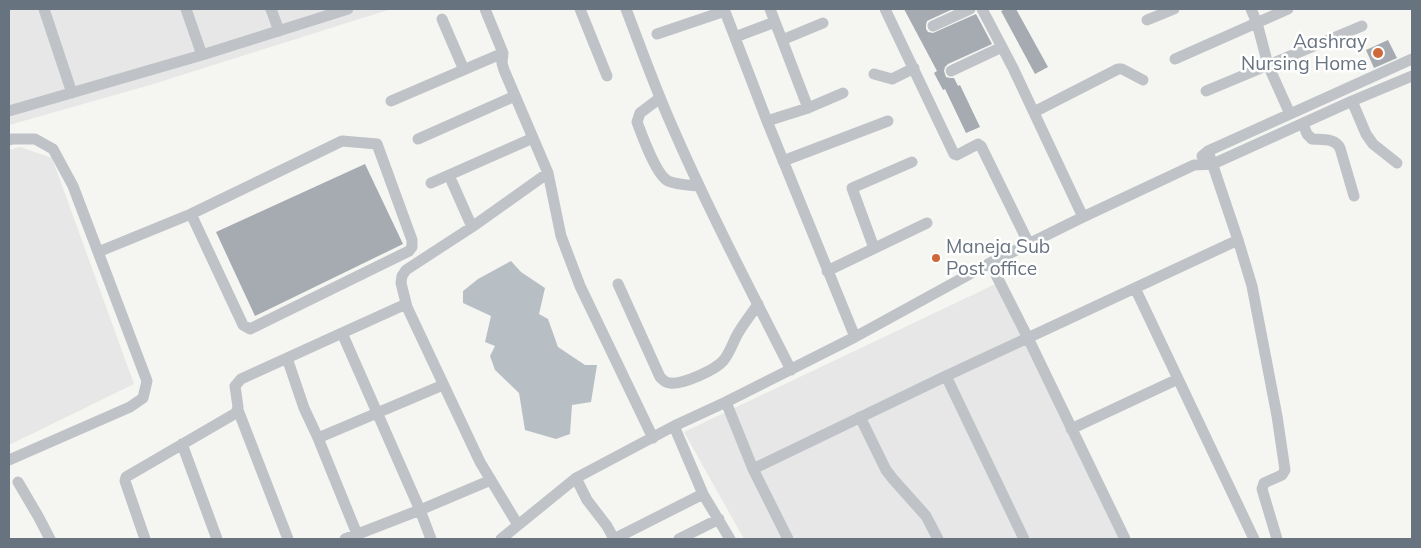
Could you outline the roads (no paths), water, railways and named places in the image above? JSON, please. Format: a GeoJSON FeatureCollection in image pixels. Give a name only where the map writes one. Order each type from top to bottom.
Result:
{"type":"FeatureCollection","features":[{"type":"Feature","properties":{"kind":"street"},"geometry":{"type":"LineString","coordinates":[[44,9],[72,93]]}},
{"type":"Feature","properties":{"kind":"street"},"geometry":{"type":"LineString","coordinates":[[186,9],[202,55]]}},
{"type":"Feature","properties":{"kind":"street"},"geometry":{"type":"LineString","coordinates":[[272,9],[279,31]]}},
{"type":"Feature","properties":{"kind":"street"},"geometry":{"type":"LineString","coordinates":[[9,111],[202,55],[348,9]]}},
{"type":"Feature","properties":{"kind":"street"},"geometry":{"type":"LineString","coordinates":[[485,9],[503,53],[502,63],[504,70],[548,174],[561,236],[580,286],[653,438]]}},
{"type":"Feature","properties":{"kind":"street"},"geometry":{"type":"LineString","coordinates":[[580,9],[607,76]]}},
{"type":"Feature","properties":{"kind":"street"},"geometry":{"type":"LineString","coordinates":[[626,9],[660,98],[699,186],[791,370]]}},
{"type":"Feature","properties":{"kind":"street"},"geometry":{"type":"LineString","coordinates":[[770,9],[808,108]]}},
{"type":"Feature","properties":{"kind":"street"},"geometry":{"type":"LineString","coordinates":[[886,9],[954,154],[978,144],[981,146],[1029,244]]}},
{"type":"Feature","properties":{"kind":"street"},"geometry":{"type":"LineString","coordinates":[[933,26],[970,9]]}},
{"type":"Feature","properties":{"kind":"street"},"geometry":{"type":"LineString","coordinates":[[982,9],[1084,217]]}},
{"type":"Feature","properties":{"kind":"street"},"geometry":{"type":"LineString","coordinates":[[1147,20],[1174,9]]}},
{"type":"Feature","properties":{"kind":"street"},"geometry":{"type":"LineString","coordinates":[[1251,9],[1257,23],[1268,65],[1290,114]]}},
{"type":"Feature","properties":{"kind":"street"},"geometry":{"type":"LineString","coordinates":[[1175,59],[1288,9]]}},
{"type":"Feature","properties":{"kind":"street"},"geometry":{"type":"LineString","coordinates":[[657,34],[725,10],[767,121],[855,337]]}},
{"type":"Feature","properties":{"kind":"street"},"geometry":{"type":"LineString","coordinates":[[442,19],[464,70]]}},
{"type":"Feature","properties":{"kind":"street"},"geometry":{"type":"LineString","coordinates":[[735,37],[775,22]]}},
{"type":"Feature","properties":{"kind":"street"},"geometry":{"type":"LineString","coordinates":[[782,40],[823,24]]}},
{"type":"Feature","properties":{"kind":"street"},"geometry":{"type":"LineString","coordinates":[[1206,91],[1362,26]]}},
{"type":"Feature","properties":{"kind":"street"},"geometry":{"type":"LineString","coordinates":[[951,71],[1002,47]]}},
{"type":"Feature","properties":{"kind":"street"},"geometry":{"type":"LineString","coordinates":[[391,101],[503,53]]}},
{"type":"Feature","properties":{"kind":"street"},"geometry":{"type":"LineString","coordinates":[[501,539],[576,478],[674,426],[855,337],[990,263],[1194,165],[1208,151],[1412,59]]}},
{"type":"Feature","properties":{"kind":"street"},"geometry":{"type":"LineString","coordinates":[[874,74],[892,79],[914,68]]}},
{"type":"Feature","properties":{"kind":"street"},"geometry":{"type":"LineString","coordinates":[[1034,112],[1118,69],[1122,69],[1143,80]]}},
{"type":"Feature","properties":{"kind":"street"},"geometry":{"type":"LineString","coordinates":[[1194,165],[1213,164],[1412,76]]}},
{"type":"Feature","properties":{"kind":"street"},"geometry":{"type":"LineString","coordinates":[[767,121],[808,108],[843,93]]}},
{"type":"Feature","properties":{"kind":"street"},"geometry":{"type":"LineString","coordinates":[[418,139],[515,96]]}},
{"type":"Feature","properties":{"kind":"street"},"geometry":{"type":"LineString","coordinates":[[660,98],[637,117],[637,122],[657,168],[668,181],[699,186]]}},
{"type":"Feature","properties":{"kind":"street"},"geometry":{"type":"LineString","coordinates":[[1352,101],[1360,121],[1373,144],[1397,163]]}},
{"type":"Feature","properties":{"kind":"street"},"geometry":{"type":"LineString","coordinates":[[783,161],[888,121]]}},
{"type":"Feature","properties":{"kind":"street"},"geometry":{"type":"LineString","coordinates":[[1303,124],[1307,134],[1312,139],[1338,143],[1354,196]]}},
{"type":"Feature","properties":{"kind":"street"},"geometry":{"type":"LineString","coordinates":[[431,183],[533,138]]}},
{"type":"Feature","properties":{"kind":"street"},"geometry":{"type":"LineString","coordinates":[[9,140],[35,139],[53,149],[73,186],[147,381],[143,398],[130,407],[9,460]]}},
{"type":"Feature","properties":{"kind":"street"},"geometry":{"type":"LineString","coordinates":[[98,252],[191,214],[342,141],[377,144],[412,240],[412,247],[409,252],[250,329],[243,325],[191,214]]}},
{"type":"Feature","properties":{"kind":"street"},"geometry":{"type":"LineString","coordinates":[[1208,151],[1252,286],[1266,353],[1285,470],[1282,475],[1264,483],[1262,489],[1277,539]]}},
{"type":"Feature","properties":{"kind":"street"},"geometry":{"type":"LineString","coordinates":[[874,248],[852,188],[912,162]]}},
{"type":"Feature","properties":{"kind":"street"},"geometry":{"type":"LineString","coordinates":[[518,525],[480,462],[406,304],[401,283],[402,276],[406,270],[548,174]]}},
{"type":"Feature","properties":{"kind":"street"},"geometry":{"type":"LineString","coordinates":[[452,182],[472,227]]}},
{"type":"Feature","properties":{"kind":"street"},"geometry":{"type":"LineString","coordinates":[[827,271],[928,223]]}},
{"type":"Feature","properties":{"kind":"street"},"geometry":{"type":"LineString","coordinates":[[753,468],[1238,240]]}},
{"type":"Feature","properties":{"kind":"street"},"geometry":{"type":"LineString","coordinates":[[990,263],[1125,539]]}},
{"type":"Feature","properties":{"kind":"street"},"geometry":{"type":"LineString","coordinates":[[618,284],[660,377],[665,382],[671,384],[682,382],[711,370],[722,363],[741,328],[758,304]]}},
{"type":"Feature","properties":{"kind":"street"},"geometry":{"type":"LineString","coordinates":[[1135,288],[1254,539]]}},
{"type":"Feature","properties":{"kind":"street"},"geometry":{"type":"LineString","coordinates":[[288,539],[238,410],[235,386],[241,379],[406,304]]}},
{"type":"Feature","properties":{"kind":"street"},"geometry":{"type":"LineString","coordinates":[[342,333],[431,539]]}},
{"type":"Feature","properties":{"kind":"street"},"geometry":{"type":"LineString","coordinates":[[287,358],[304,408],[359,537]]}},
{"type":"Feature","properties":{"kind":"street"},"geometry":{"type":"LineString","coordinates":[[946,376],[1024,539]]}},
{"type":"Feature","properties":{"kind":"street"},"geometry":{"type":"LineString","coordinates":[[1071,429],[1178,379]]}},
{"type":"Feature","properties":{"kind":"street"},"geometry":{"type":"LineString","coordinates":[[318,438],[443,385]]}},
{"type":"Feature","properties":{"kind":"street"},"geometry":{"type":"LineString","coordinates":[[726,402],[753,468],[788,539]]}},
{"type":"Feature","properties":{"kind":"street"},"geometry":{"type":"LineString","coordinates":[[145,539],[125,478],[238,410]]}},
{"type":"Feature","properties":{"kind":"street"},"geometry":{"type":"LineString","coordinates":[[860,417],[886,470],[926,516],[938,539]]}},
{"type":"Feature","properties":{"kind":"street"},"geometry":{"type":"LineString","coordinates":[[674,426],[703,494],[730,539]]}},
{"type":"Feature","properties":{"kind":"street"},"geometry":{"type":"LineString","coordinates":[[182,444],[217,539]]}},
{"type":"Feature","properties":{"kind":"street"},"geometry":{"type":"LineString","coordinates":[[576,478],[587,500],[607,526],[614,539],[703,494]]}},
{"type":"Feature","properties":{"kind":"street"},"geometry":{"type":"LineString","coordinates":[[345,539],[359,537],[491,480]]}},
{"type":"Feature","properties":{"kind":"street"},"geometry":{"type":"LineString","coordinates":[[18,482],[50,539]]}},
{"type":"Feature","properties":{"kind":"street"},"geometry":{"type":"LineString","coordinates":[[679,539],[718,519]]}},
{"type":"Feature","properties":{"kind":"place","name":"Aashray Nursing Home"},"geometry":{"type":"Point","coordinates":[1378,53]}},
{"type":"Feature","properties":{"kind":"place","name":"Maneja Sub Post office"},"geometry":{"type":"Point","coordinates":[936,258]}}]}
